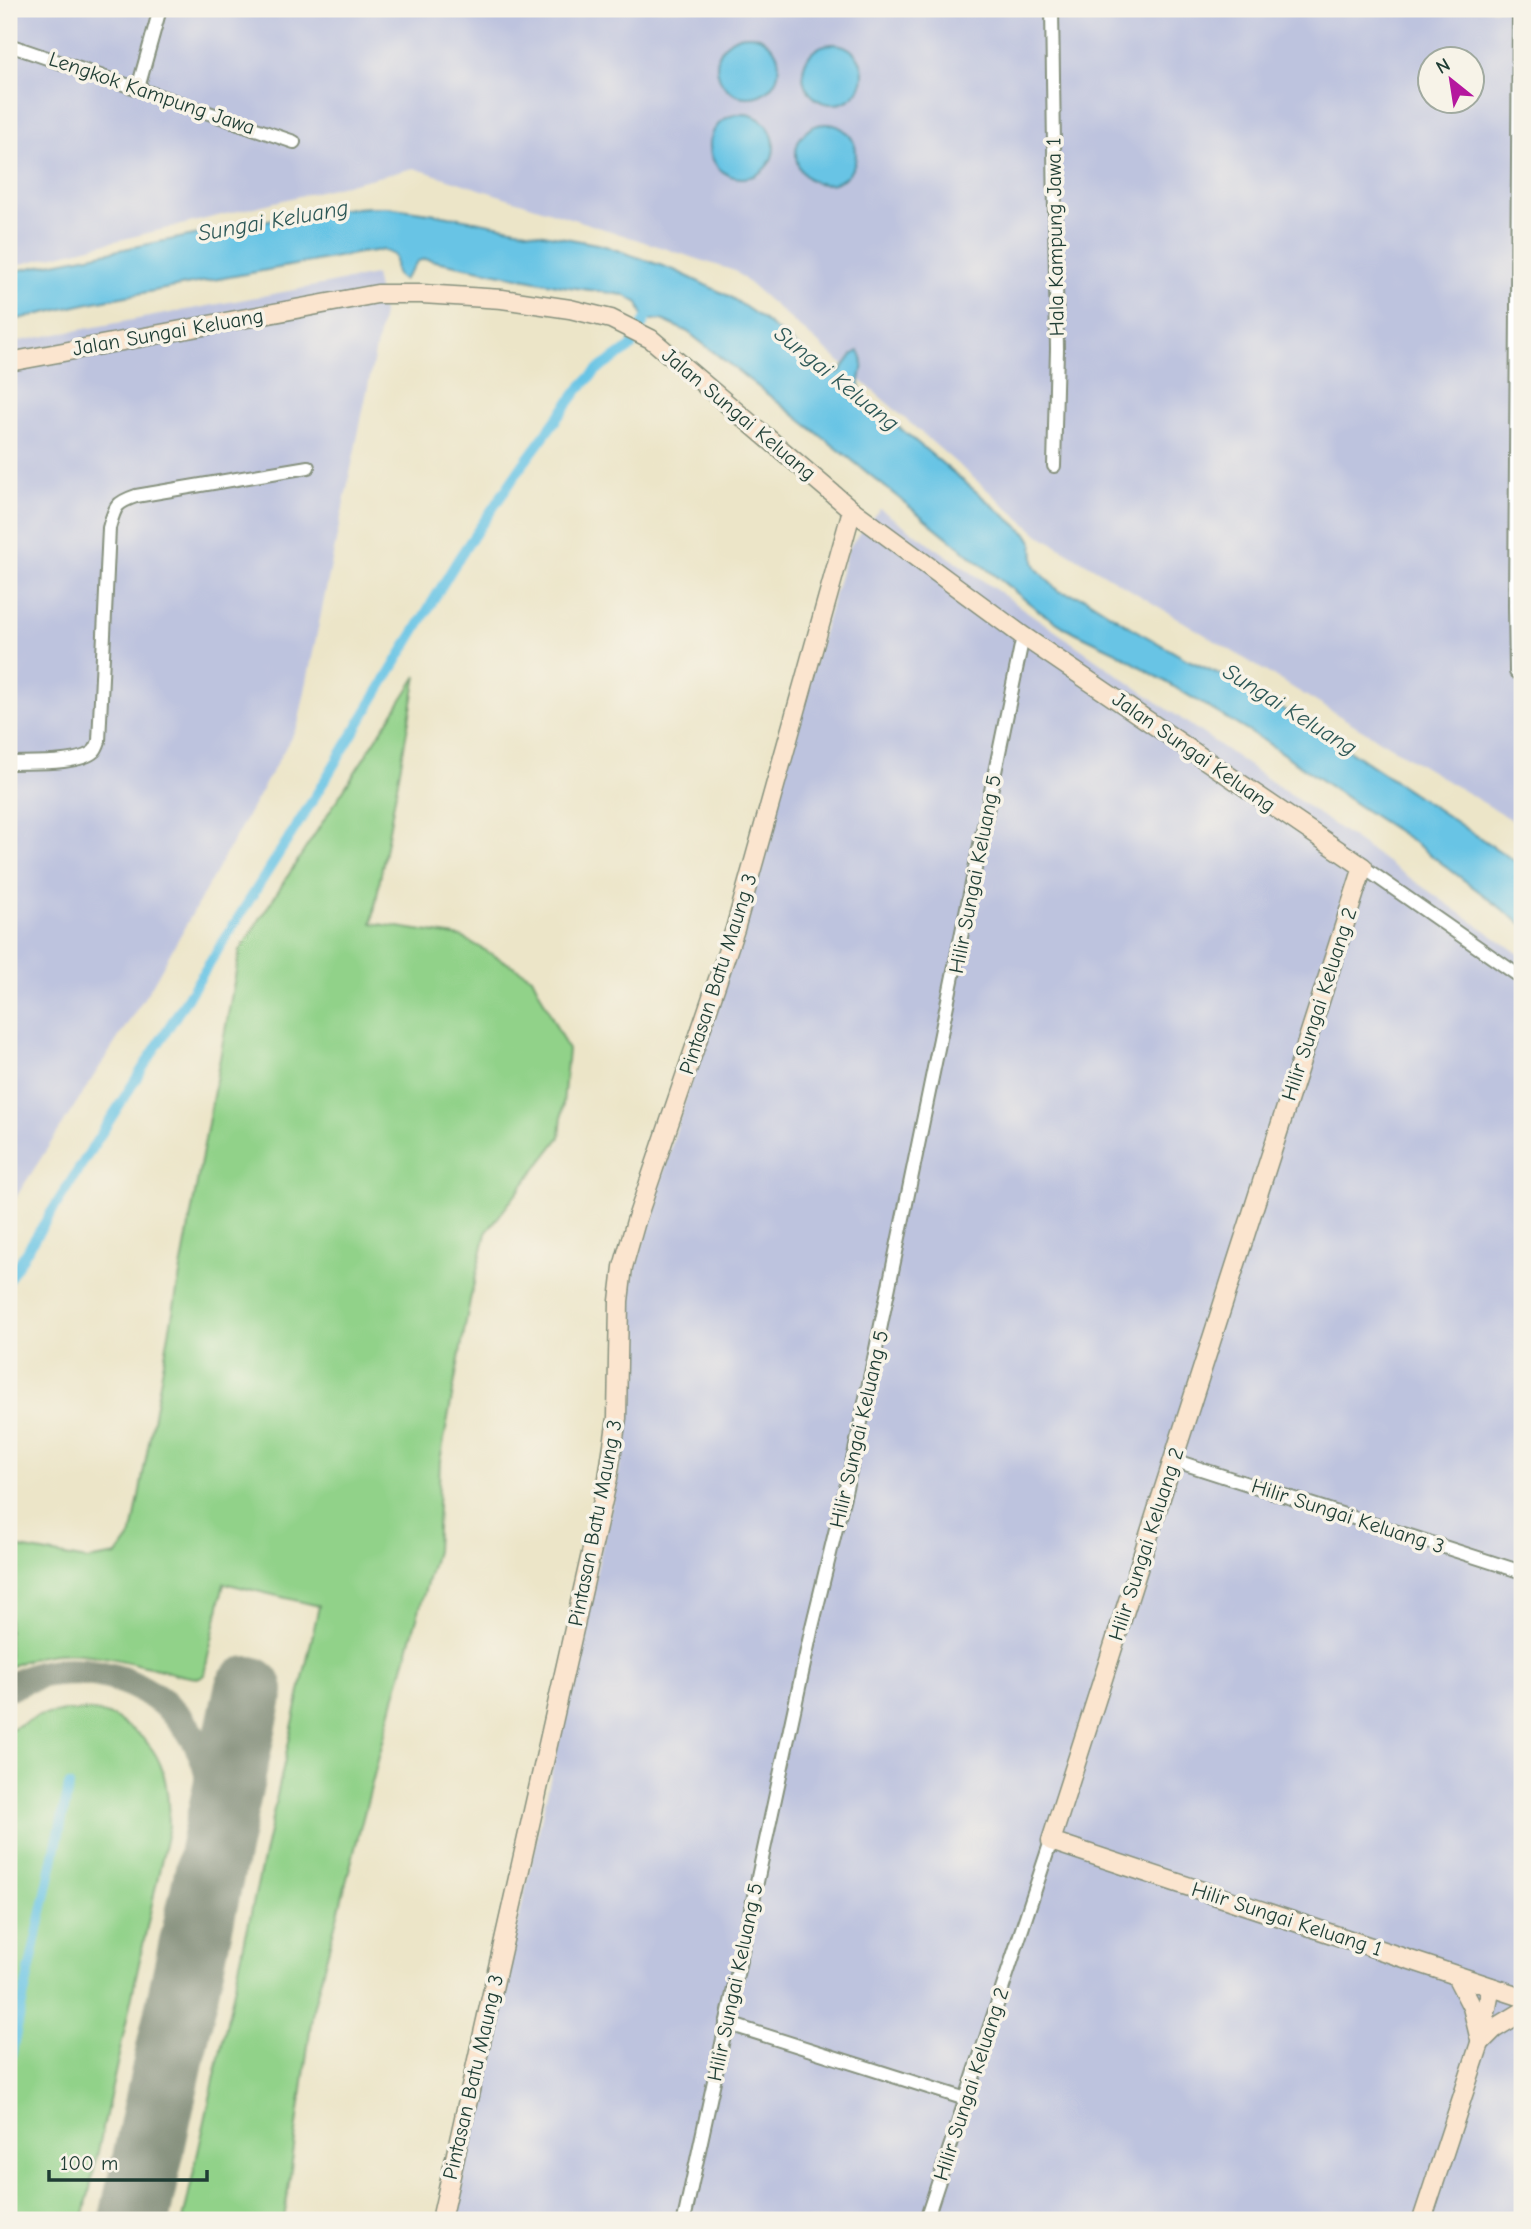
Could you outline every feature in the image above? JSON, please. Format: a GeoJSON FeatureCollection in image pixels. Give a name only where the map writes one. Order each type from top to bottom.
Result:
{"type":"FeatureCollection","features":[{"type":"Feature","properties":{"kind":"street"},"geometry":{"type":"LineString","coordinates":[[138,88],[160,9]]}},
{"type":"Feature","properties":{"kind":"street","name":"Hala Kampung Jawa 1"},"geometry":{"type":"LineString","coordinates":[[1052,9],[1057,349],[1054,466]]}},
{"type":"Feature","properties":{"kind":"street"},"geometry":{"type":"LineString","coordinates":[[1516,671],[1519,605],[1520,9]]}},
{"type":"Feature","properties":{"kind":"street","name":"Lengkok Kampung Jawa"},"geometry":{"type":"LineString","coordinates":[[9,45],[294,142]]}},
{"type":"Feature","properties":{"kind":"street","name":"Jalan Sungai Keluang"},"geometry":{"type":"LineString","coordinates":[[9,362],[377,294],[422,293],[502,299],[570,309],[611,319],[651,339],[852,510],[1023,636],[1363,867]]}},
{"type":"Feature","properties":{"kind":"street"},"geometry":{"type":"LineString","coordinates":[[9,763],[84,757],[95,750],[99,741],[109,528],[115,506],[136,496],[308,467]]}},
{"type":"Feature","properties":{"kind":"street","name":"Pintasan Batu Maung 3"},"geometry":{"type":"LineString","coordinates":[[441,2220],[608,1478],[617,1418],[623,1267],[640,1208],[735,929],[852,510]]}},
{"type":"Feature","properties":{"kind":"street","name":"Hilir Sungai Keluang 5"},"geometry":{"type":"LineString","coordinates":[[684,2220],[812,1628],[856,1451],[1023,636]]}},
{"type":"Feature","properties":{"kind":"street"},"geometry":{"type":"LineString","coordinates":[[1363,867],[1522,978]]}},
{"type":"Feature","properties":{"kind":"street","name":"Hilir Sungai Keluang 2"},"geometry":{"type":"LineString","coordinates":[[926,2220],[1051,1841],[1363,867]]}},
{"type":"Feature","properties":{"kind":"street","name":"Hilir Sungai Keluang 3"},"geometry":{"type":"LineString","coordinates":[[1173,1460],[1522,1572]]}},
{"type":"Feature","properties":{"kind":"street","name":"Hilir Sungai Keluang 1"},"geometry":{"type":"LineString","coordinates":[[1051,1841],[1507,1992]]}},
{"type":"Feature","properties":{"kind":"street"},"geometry":{"type":"LineString","coordinates":[[1456,1976],[1472,2007],[1480,2043]]}},
{"type":"Feature","properties":{"kind":"street"},"geometry":{"type":"LineString","coordinates":[[1422,2220],[1480,2043],[1507,1992]]}},
{"type":"Feature","properties":{"kind":"street"},"geometry":{"type":"LineString","coordinates":[[1480,2043],[1494,2029],[1522,2012]]}},
{"type":"Feature","properties":{"kind":"street"},"geometry":{"type":"LineString","coordinates":[[726,2023],[966,2099]]}},
{"type":"Feature","properties":{"kind":"shaded area"},"geometry":{"type":"Polygon","coordinates":[[[9,9],[1522,9],[1522,826],[1038,534],[735,271],[414,168],[9,267],[9,9]]]}},
{"type":"Feature","properties":{"kind":"shaded area"},"geometry":{"type":"Polygon","coordinates":[[[375,275],[383,314],[298,725],[153,984],[9,1208],[9,343],[375,275]]]}},
{"type":"Feature","properties":{"kind":"shaded area"},"geometry":{"type":"Polygon","coordinates":[[[880,509],[1522,956],[1522,2220],[452,2220],[627,1434],[628,1293],[848,548],[880,509]]]}},
{"type":"Feature","properties":{"kind":"green space"},"geometry":{"type":"Polygon","coordinates":[[[417,676],[372,923],[462,937],[532,977],[568,1050],[560,1137],[486,1233],[470,1300],[440,1461],[436,1551],[394,1699],[313,2009],[284,2220],[183,2220],[319,1606],[224,1583],[204,1675],[200,1678],[83,1654],[46,1655],[9,1667],[9,1546],[87,1560],[117,1555],[132,1534],[240,950],[417,676]]]}},
{"type":"Feature","properties":{"kind":"green space"},"geometry":{"type":"Polygon","coordinates":[[[65,1711],[103,1713],[111,1716],[150,1746],[166,1783],[169,1826],[83,2220],[9,2220],[9,1730],[38,1716],[65,1711]]]}},
{"type":"Feature","properties":{"kind":"water"},"geometry":{"type":"Polygon","coordinates":[[[748,35],[760,37],[770,44],[777,54],[777,78],[770,88],[760,95],[748,97],[736,95],[726,88],[719,78],[717,66],[719,54],[726,44],[736,37],[748,35]]]}},
{"type":"Feature","properties":{"kind":"water"},"geometry":{"type":"Polygon","coordinates":[[[827,44],[839,44],[858,57],[863,74],[861,86],[850,99],[839,104],[827,104],[808,91],[803,80],[803,68],[816,49],[827,44]]]}},
{"type":"Feature","properties":{"kind":"water"},"geometry":{"type":"Polygon","coordinates":[[[742,114],[760,120],[768,128],[774,146],[768,164],[760,172],[742,178],[724,172],[716,164],[710,146],[716,128],[724,120],[742,114]]]}},
{"type":"Feature","properties":{"kind":"water"},"geometry":{"type":"Polygon","coordinates":[[[826,124],[843,129],[851,137],[856,154],[851,171],[843,179],[826,184],[809,179],[801,171],[796,154],[801,137],[809,129],[826,124]]]}},
{"type":"Feature","properties":{"kind":"water","name":"Sungai Keluang"},"geometry":{"type":"Polygon","coordinates":[[[370,207],[443,215],[602,245],[674,270],[729,296],[832,374],[839,373],[852,355],[859,351],[863,363],[860,385],[864,398],[1028,535],[1033,543],[1037,569],[1058,591],[1085,598],[1188,660],[1226,677],[1326,735],[1522,866],[1522,924],[1411,840],[1266,742],[1114,651],[1064,627],[1039,611],[688,332],[662,320],[644,320],[638,303],[624,295],[562,286],[425,259],[418,261],[403,280],[395,271],[394,255],[383,250],[94,302],[9,321],[9,272],[294,215],[370,207]]]}},
{"type":"Feature","properties":{"kind":"waterway"},"geometry":{"type":"LineString","coordinates":[[9,1279],[311,803],[460,556],[578,390],[597,370],[631,347],[650,310]]}},
{"type":"Feature","properties":{"kind":"waterway"},"geometry":{"type":"LineString","coordinates":[[9,2065],[69,1786]]}},
{"type":"Feature","properties":{"kind":"taxiway"},"geometry":{"type":"LineString","coordinates":[[9,1687],[49,1673],[73,1671],[121,1680],[164,1703],[181,1720],[195,1740],[205,1763],[212,1796],[213,1854]]}},
{"type":"Feature","properties":{"kind":"runway"},"geometry":{"type":"LineString","coordinates":[[134,2220],[249,1691]]}}]}
